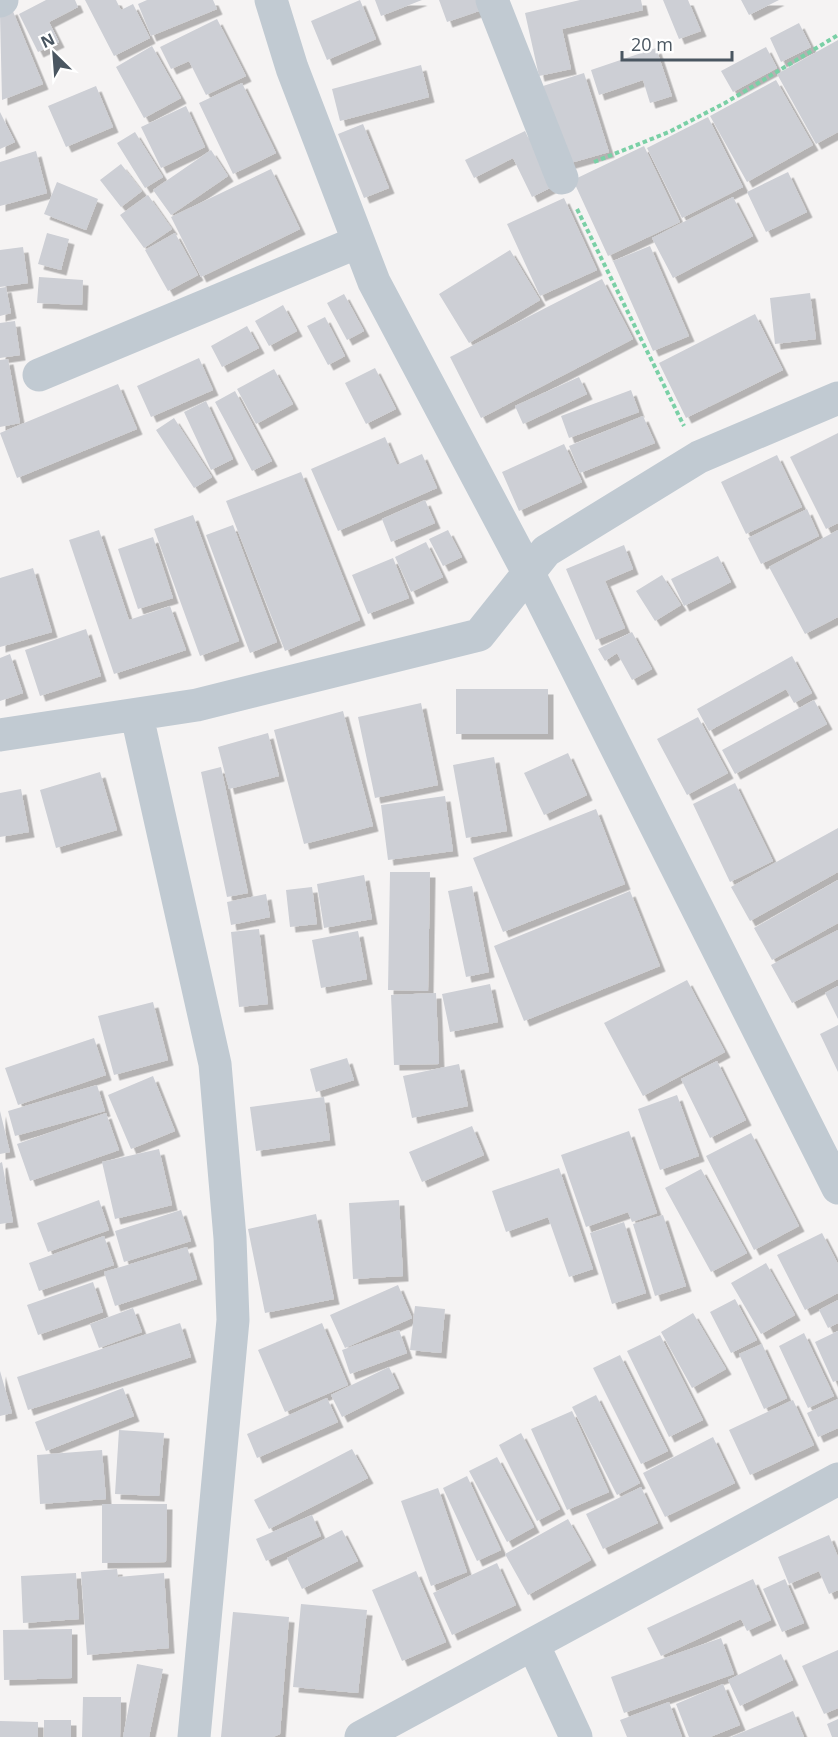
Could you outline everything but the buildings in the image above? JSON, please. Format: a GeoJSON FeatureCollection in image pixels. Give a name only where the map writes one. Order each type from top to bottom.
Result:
{"type":"FeatureCollection","features":[{"type":"Feature","properties":{"kind":"street"},"geometry":{"type":"LineString","coordinates":[[271,0],[292,68],[374,282],[529,574],[838,1188]]}},
{"type":"Feature","properties":{"kind":"street"},"geometry":{"type":"LineString","coordinates":[[492,0],[562,178]]}},
{"type":"Feature","properties":{"kind":"street"},"geometry":{"type":"LineString","coordinates":[[39,375],[358,242]]}},
{"type":"Feature","properties":{"kind":"street"},"geometry":{"type":"LineString","coordinates":[[0,735],[137,716],[197,705],[479,634],[546,551],[699,457],[838,398]]}},
{"type":"Feature","properties":{"kind":"street"},"geometry":{"type":"LineString","coordinates":[[137,716],[215,1064],[230,1238],[233,1320],[194,1737]]}},
{"type":"Feature","properties":{"kind":"street"},"geometry":{"type":"LineString","coordinates":[[361,1737],[838,1479]]}},
{"type":"Feature","properties":{"kind":"street"},"geometry":{"type":"LineString","coordinates":[[533,1644],[576,1737]]}},
{"type":"Feature","properties":{"kind":"path"},"geometry":{"type":"LineString","coordinates":[[699,457],[562,178],[604,157],[669,132],[725,103],[838,35]]}}]}
